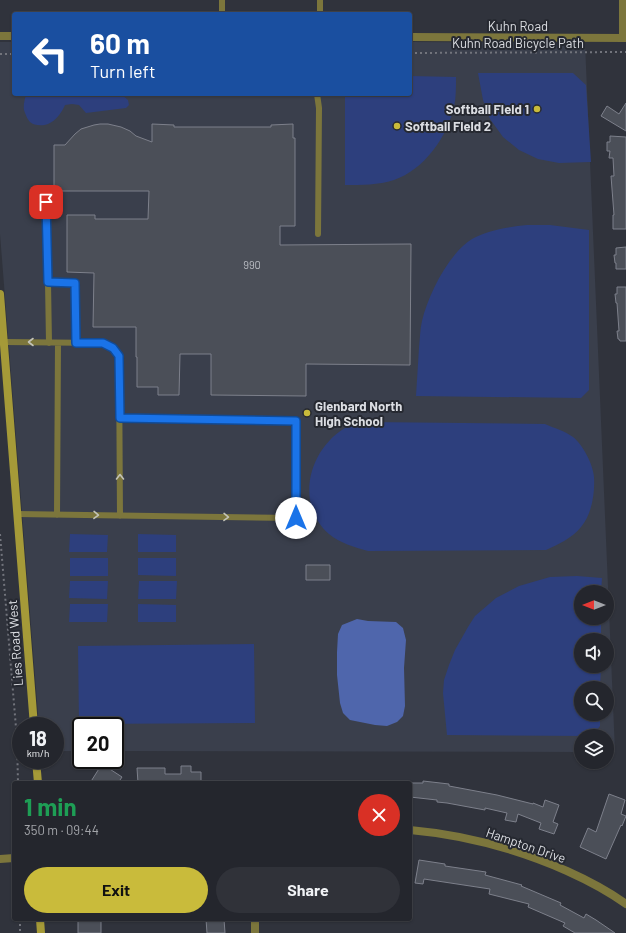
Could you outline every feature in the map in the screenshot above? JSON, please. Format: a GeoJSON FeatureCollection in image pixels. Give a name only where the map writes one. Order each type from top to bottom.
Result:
{"type":"FeatureCollection","features":[{"type":"Feature","properties":{"kind":"street"},"geometry":{"type":"LineString","coordinates":[[623,0],[624,38]]}},
{"type":"Feature","properties":{"kind":"street"},"geometry":{"type":"LineString","coordinates":[[0,36],[12,36]]}},
{"type":"Feature","properties":{"kind":"street","name":"Kuhn Road"},"geometry":{"type":"LineString","coordinates":[[412,37],[624,38]]}},
{"type":"Feature","properties":{"kind":"street","name":"Lies Road West"},"geometry":{"type":"LineString","coordinates":[[0,294],[33,717]]}},
{"type":"Feature","properties":{"kind":"street"},"geometry":{"type":"LineString","coordinates":[[37,769],[38,781]]}},
{"type":"Feature","properties":{"kind":"street","name":"Hampton Drive"},"geometry":{"type":"LineString","coordinates":[[412,830],[432,832],[485,842],[520,852],[543,861],[625,900]]}},
{"type":"Feature","properties":{"kind":"street"},"geometry":{"type":"LineString","coordinates":[[0,859],[12,858]]}},
{"type":"Feature","properties":{"kind":"street"},"geometry":{"type":"LineString","coordinates":[[40,921],[40,933]]}},
{"type":"Feature","properties":{"kind":"street"},"geometry":{"type":"LineString","coordinates":[[255,921],[255,933]]}},
{"type":"Feature","properties":{"kind":"lane"},"geometry":{"type":"LineString","coordinates":[[222,0],[222,12]]}},
{"type":"Feature","properties":{"kind":"lane"},"geometry":{"type":"LineString","coordinates":[[320,0],[320,12]]}},
{"type":"Feature","properties":{"kind":"lane"},"geometry":{"type":"LineString","coordinates":[[317,96],[319,108],[318,234]]}},
{"type":"Feature","properties":{"kind":"lane"},"geometry":{"type":"LineString","coordinates":[[46,202],[49,342]]}},
{"type":"Feature","properties":{"kind":"lane"},"geometry":{"type":"LineString","coordinates":[[48,282],[75,283],[76,343]]}},
{"type":"Feature","properties":{"kind":"lane"},"geometry":{"type":"LineString","coordinates":[[4,342],[103,343],[113,348],[119,356],[120,516]]}},
{"type":"Feature","properties":{"kind":"lane"},"geometry":{"type":"LineString","coordinates":[[57,515],[58,343]]}},
{"type":"Feature","properties":{"kind":"lane"},"geometry":{"type":"LineString","coordinates":[[17,514],[296,518],[296,421],[120,418]]}},
{"type":"Feature","properties":{"kind":"path","name":"Kuhn Road Bicycle Path"},"geometry":{"type":"LineString","coordinates":[[412,53],[626,52]]}},
{"type":"Feature","properties":{"kind":"path"},"geometry":{"type":"LineString","coordinates":[[0,54],[12,54]]}},
{"type":"Feature","properties":{"kind":"path"},"geometry":{"type":"LineString","coordinates":[[0,534],[17,740],[18,781]]}},
{"type":"Feature","properties":{"kind":"path"},"geometry":{"type":"LineString","coordinates":[[20,921],[20,933]]}},
{"type":"Feature","properties":{"kind":"shaded area","name":"Glenbard North High School"},"geometry":{"type":"Polygon","coordinates":[[[0,42],[12,42],[12,96],[412,96],[412,42],[585,43],[608,585],[574,585],[574,625],[610,625],[610,633],[574,633],[574,673],[612,673],[612,681],[574,681],[574,721],[614,721],[615,752],[614,729],[574,729],[574,752],[124,751],[124,717],[72,717],[72,751],[64,751],[64,717],[38,717],[0,234],[0,42]]]}},
{"type":"Feature","properties":{"kind":"shaded area","name":"Softball Field 1"},"geometry":{"type":"Polygon","coordinates":[[[478,73],[573,73],[586,85],[591,162],[559,163],[538,159],[519,150],[503,137],[490,119],[483,100],[478,73]]]}},
{"type":"Feature","properties":{"kind":"shaded area","name":"Softball Field 2"},"geometry":{"type":"Polygon","coordinates":[[[412,76],[456,77],[456,96],[454,107],[446,130],[433,151],[415,169],[394,180],[382,183],[345,185],[345,96],[412,96],[412,76]]]}},
{"type":"Feature","properties":{"kind":"shaded area"},"geometry":{"type":"Polygon","coordinates":[[[26,96],[123,96],[128,100],[129,105],[126,108],[86,113],[79,105],[65,105],[56,119],[46,125],[39,125],[30,122],[24,110],[26,96]]]}},
{"type":"Feature","properties":{"kind":"shaded area"},"geometry":{"type":"Polygon","coordinates":[[[527,225],[550,225],[589,230],[589,390],[581,398],[416,396],[422,321],[434,287],[448,264],[463,245],[472,239],[499,229],[527,225]]]}},
{"type":"Feature","properties":{"kind":"shaded area"},"geometry":{"type":"Polygon","coordinates":[[[367,422],[545,424],[570,435],[577,440],[590,461],[594,477],[594,490],[588,516],[585,522],[574,534],[546,550],[368,551],[347,544],[329,534],[318,521],[311,507],[309,491],[311,476],[316,460],[324,447],[335,435],[349,426],[367,422]]]}},
{"type":"Feature","properties":{"kind":"shaded area"},"geometry":{"type":"Polygon","coordinates":[[[70,534],[108,535],[107,552],[69,552],[70,534]]]}},
{"type":"Feature","properties":{"kind":"shaded area"},"geometry":{"type":"Polygon","coordinates":[[[138,534],[176,535],[176,552],[138,552],[138,534]]]}},
{"type":"Feature","properties":{"kind":"shaded area"},"geometry":{"type":"Polygon","coordinates":[[[70,558],[108,558],[108,576],[70,576],[70,558]]]}},
{"type":"Feature","properties":{"kind":"shaded area"},"geometry":{"type":"Polygon","coordinates":[[[138,558],[176,558],[176,576],[138,575],[138,558]]]}},
{"type":"Feature","properties":{"kind":"shaded area"},"geometry":{"type":"Polygon","coordinates":[[[577,576],[602,578],[602,585],[574,585],[574,625],[601,625],[601,633],[574,633],[574,673],[601,673],[600,681],[574,681],[574,721],[600,721],[600,726],[598,729],[574,729],[574,736],[447,735],[443,693],[444,680],[455,650],[475,616],[496,598],[519,586],[550,577],[577,576]]]}},
{"type":"Feature","properties":{"kind":"shaded area"},"geometry":{"type":"Polygon","coordinates":[[[70,581],[108,581],[107,599],[69,598],[70,581]]]}},
{"type":"Feature","properties":{"kind":"shaded area"},"geometry":{"type":"Polygon","coordinates":[[[139,581],[177,581],[176,599],[138,599],[139,581]]]}},
{"type":"Feature","properties":{"kind":"shaded area"},"geometry":{"type":"Polygon","coordinates":[[[70,604],[108,604],[107,622],[69,622],[70,604]]]}},
{"type":"Feature","properties":{"kind":"shaded area"},"geometry":{"type":"Polygon","coordinates":[[[138,604],[176,605],[176,622],[138,622],[138,604]]]}},
{"type":"Feature","properties":{"kind":"shaded area"},"geometry":{"type":"Polygon","coordinates":[[[357,619],[396,622],[403,628],[406,640],[404,668],[405,706],[403,716],[397,722],[387,726],[350,720],[343,713],[340,703],[337,675],[338,634],[342,625],[357,619]]]}},
{"type":"Feature","properties":{"kind":"shaded area"},"geometry":{"type":"Polygon","coordinates":[[[254,644],[255,723],[124,724],[124,717],[79,717],[78,646],[254,644]]]}},
{"type":"Feature","properties":{"kind":"building"},"geometry":{"type":"Polygon","coordinates":[[[626,103],[626,131],[601,116],[607,106],[619,114],[626,103]]]}},
{"type":"Feature","properties":{"kind":"building","name":"Glenbard North High School"},"geometry":{"type":"Polygon","coordinates":[[[100,124],[121,127],[130,131],[136,136],[152,142],[152,124],[174,125],[174,127],[271,127],[271,125],[293,124],[293,138],[295,138],[295,226],[280,226],[280,245],[411,244],[410,365],[306,364],[306,396],[211,395],[211,354],[180,354],[179,395],[158,395],[158,387],[137,387],[136,327],[93,327],[94,273],[67,272],[67,215],[95,215],[95,219],[148,219],[149,191],[54,191],[54,145],[65,145],[81,129],[100,124]]]}},
{"type":"Feature","properties":{"kind":"building"},"geometry":{"type":"Polygon","coordinates":[[[610,136],[626,137],[626,229],[613,229],[614,215],[611,176],[614,176],[613,158],[609,158],[610,151],[607,151],[607,142],[610,142],[610,136]]]}},
{"type":"Feature","properties":{"kind":"building"},"geometry":{"type":"Polygon","coordinates":[[[626,247],[626,269],[616,269],[614,255],[616,255],[616,248],[626,247]]]}},
{"type":"Feature","properties":{"kind":"building"},"geometry":{"type":"Polygon","coordinates":[[[617,287],[626,287],[626,341],[620,341],[618,339],[617,331],[619,331],[615,294],[617,294],[617,287]]]}},
{"type":"Feature","properties":{"kind":"building"},"geometry":{"type":"Polygon","coordinates":[[[306,565],[330,565],[330,580],[306,580],[306,565]]]}},
{"type":"Feature","properties":{"kind":"building"},"geometry":{"type":"Polygon","coordinates":[[[181,766],[191,766],[191,772],[201,772],[201,781],[138,781],[137,768],[165,768],[165,774],[181,774],[181,766]]]}},
{"type":"Feature","properties":{"kind":"building"},"geometry":{"type":"Polygon","coordinates":[[[99,769],[110,769],[122,777],[119,781],[91,781],[99,769]]]}},
{"type":"Feature","properties":{"kind":"building"},"geometry":{"type":"Polygon","coordinates":[[[423,781],[449,784],[449,786],[533,803],[543,807],[545,800],[559,805],[553,822],[558,824],[554,834],[539,829],[541,823],[518,814],[516,822],[505,820],[507,813],[485,808],[485,810],[437,802],[437,800],[412,797],[412,783],[423,783],[423,781]]]}},
{"type":"Feature","properties":{"kind":"building"},"geometry":{"type":"Polygon","coordinates":[[[609,794],[625,800],[621,814],[626,816],[606,859],[580,847],[588,828],[596,832],[609,794]]]}},
{"type":"Feature","properties":{"kind":"building"},"geometry":{"type":"Polygon","coordinates":[[[419,860],[445,864],[445,866],[486,872],[485,875],[522,885],[521,886],[561,903],[560,905],[584,918],[586,914],[615,933],[575,933],[563,926],[565,923],[528,907],[529,904],[489,894],[490,889],[424,879],[423,884],[415,883],[419,860]]]}},
{"type":"Feature","properties":{"kind":"building"},"geometry":{"type":"Polygon","coordinates":[[[78,921],[101,921],[101,933],[78,933],[78,921]]]}},
{"type":"Feature","properties":{"kind":"building"},"geometry":{"type":"Polygon","coordinates":[[[206,921],[224,921],[225,933],[207,933],[206,921]]]}},
{"type":"Feature","properties":{"kind":"place","name":"Softball Field 1"},"geometry":{"type":"Point","coordinates":[537,109]}},
{"type":"Feature","properties":{"kind":"place","name":"Softball Field 2"},"geometry":{"type":"Point","coordinates":[397,126]}},
{"type":"Feature","properties":{"kind":"place","name":"Glenbard North High School"},"geometry":{"type":"Point","coordinates":[307,413]}},
{"type":"Feature","properties":{"kind":"route"},"geometry":{"type":"LineString","coordinates":[[46,202],[48,282],[75,283],[76,343],[103,343],[113,348],[119,356],[120,418],[296,421],[296,518]]}}]}
